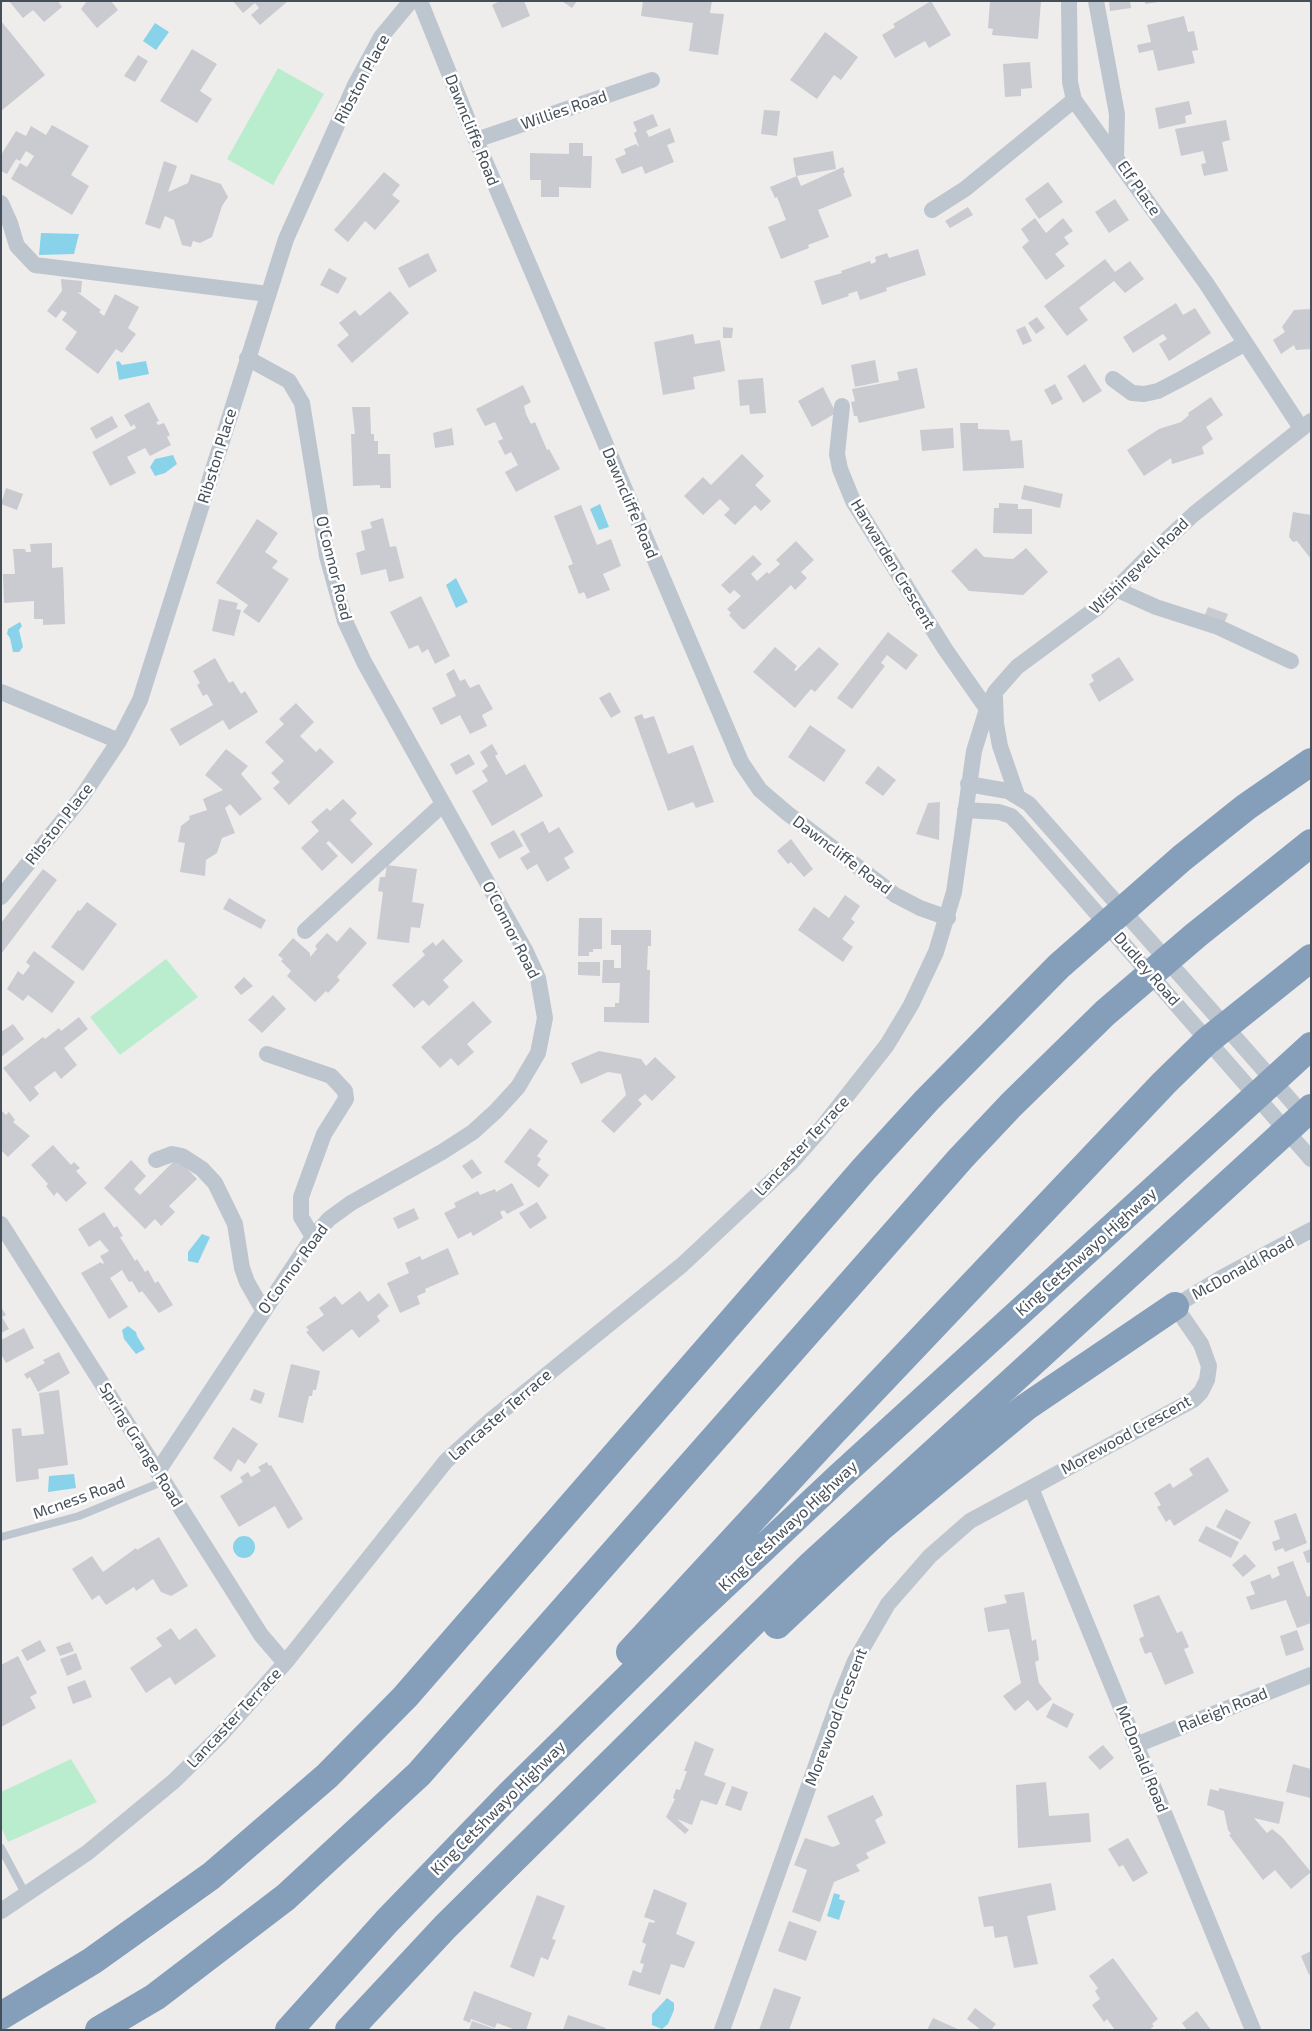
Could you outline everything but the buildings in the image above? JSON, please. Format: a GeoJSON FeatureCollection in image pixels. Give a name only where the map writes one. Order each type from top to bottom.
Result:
{"type":"FeatureCollection","features":[{"type":"Feature","properties":{"kind":"highway"},"geometry":{"type":"LineString","coordinates":[[1,2016],[92,1961],[210,1876],[327,1776],[405,1697],[864,1169],[927,1100],[1059,966],[1182,858],[1246,807],[1311,762]]}},
{"type":"Feature","properties":{"kind":"highway"},"geometry":{"type":"LineString","coordinates":[[99,2030],[155,1997],[286,1897],[418,1774],[961,1158],[1105,1013],[1196,935],[1311,843]]}},
{"type":"Feature","properties":{"kind":"highway"},"geometry":{"type":"LineString","coordinates":[[510,1794],[598,1687],[707,1566],[1164,1083],[1216,1034],[1311,958]]}},
{"type":"Feature","properties":{"kind":"highway","name":"King Cetshwayo Highway"},"geometry":{"type":"LineString","coordinates":[[289,2030],[387,1921],[510,1794],[687,1620],[839,1477],[1311,1046]]}},
{"type":"Feature","properties":{"kind":"highway"},"geometry":{"type":"LineString","coordinates":[[353,2025],[445,1927],[812,1564],[1311,1108]]}},
{"type":"Feature","properties":{"kind":"highway"},"geometry":{"type":"LineString","coordinates":[[353,2025],[614,1776],[880,1528],[1026,1406],[1175,1306]]}},
{"type":"Feature","properties":{"kind":"street","name":"Ribston Place"},"geometry":{"type":"LineString","coordinates":[[1,897],[81,798],[119,741],[149,676],[247,358],[286,239],[355,84],[382,37],[412,1]]}},
{"type":"Feature","properties":{"kind":"street","name":"Dawncliffe Road"},"geometry":{"type":"LineString","coordinates":[[420,1],[476,140],[741,762],[760,790],[887,889],[909,903],[948,918]]}},
{"type":"Feature","properties":{"kind":"street"},"geometry":{"type":"LineString","coordinates":[[932,210],[965,189],[1074,100],[1070,82],[1069,1]]}},
{"type":"Feature","properties":{"kind":"street"},"geometry":{"type":"LineString","coordinates":[[1096,1],[1116,114],[1116,156]]}},
{"type":"Feature","properties":{"kind":"street","name":"Willies Road"},"geometry":{"type":"LineString","coordinates":[[476,140],[652,80]]}},
{"type":"Feature","properties":{"kind":"street","name":"Elf Place"},"geometry":{"type":"LineString","coordinates":[[1074,100],[1206,284],[1244,344],[1306,425]]}},
{"type":"Feature","properties":{"kind":"street"},"geometry":{"type":"LineString","coordinates":[[1,203],[17,246],[35,265],[268,294]]}},
{"type":"Feature","properties":{"kind":"street"},"geometry":{"type":"LineString","coordinates":[[1113,379],[1132,393],[1144,394],[1158,391],[1244,344]]}},
{"type":"Feature","properties":{"kind":"street","name":"O'Connor Road"},"geometry":{"type":"LineString","coordinates":[[161,1476],[263,1310],[312,1237],[329,1219],[351,1203],[442,1152],[473,1132],[496,1112],[518,1087],[538,1053],[545,1018],[538,978],[364,662],[345,621],[327,556],[302,403],[289,381],[247,358]]}},
{"type":"Feature","properties":{"kind":"street","name":"Harwarden Crescent"},"geometry":{"type":"LineString","coordinates":[[842,406],[837,454],[840,469],[853,500],[945,649],[987,709]]}},
{"type":"Feature","properties":{"kind":"street","name":"Wishingwell Road"},"geometry":{"type":"LineString","coordinates":[[965,810],[974,750],[987,709],[995,692],[1017,667],[1092,612],[1118,590],[1173,532],[1306,425]]}},
{"type":"Feature","properties":{"kind":"street"},"geometry":{"type":"LineString","coordinates":[[1118,590],[1156,607],[1218,628],[1290,661]]}},
{"type":"Feature","properties":{"kind":"street"},"geometry":{"type":"LineString","coordinates":[[1,692],[119,741]]}},
{"type":"Feature","properties":{"kind":"street","name":"Dudley Road"},"geometry":{"type":"LineString","coordinates":[[995,692],[996,724],[1000,746],[1017,795]]}},
{"type":"Feature","properties":{"kind":"street","name":"Dudley Road"},"geometry":{"type":"LineString","coordinates":[[968,784],[999,788],[1017,795],[1035,811],[1216,1034],[1232,1067],[1310,1158]]}},
{"type":"Feature","properties":{"kind":"street"},"geometry":{"type":"LineString","coordinates":[[305,932],[443,804]]}},
{"type":"Feature","properties":{"kind":"street"},"geometry":{"type":"LineString","coordinates":[[948,918],[954,892],[965,810]]}},
{"type":"Feature","properties":{"kind":"street","name":"Dudley Road"},"geometry":{"type":"LineString","coordinates":[[965,810],[999,812],[1010,816],[1018,823],[1216,1034],[1247,1051],[1311,1124]]}},
{"type":"Feature","properties":{"kind":"street","name":"Lancaster Terrace"},"geometry":{"type":"LineString","coordinates":[[1,1911],[87,1853],[174,1781],[220,1736],[285,1663],[446,1461],[466,1441],[682,1265],[784,1170],[820,1130],[887,1045],[911,1005],[936,952],[948,918]]}},
{"type":"Feature","properties":{"kind":"street"},"geometry":{"type":"LineString","coordinates":[[267,1054],[332,1076],[345,1091],[344,1104],[324,1134],[301,1197],[301,1217],[312,1237]]}},
{"type":"Feature","properties":{"kind":"street"},"geometry":{"type":"LineString","coordinates":[[156,1160],[172,1154],[182,1156],[202,1169],[215,1183],[235,1224],[242,1268],[247,1282],[263,1310]]}},
{"type":"Feature","properties":{"kind":"street","name":"Spring Grange Road"},"geometry":{"type":"LineString","coordinates":[[1,1224],[261,1635],[285,1663]]}},
{"type":"Feature","properties":{"kind":"street","name":"McDonald Road"},"geometry":{"type":"LineString","coordinates":[[1175,1306],[1221,1278],[1311,1230]]}},
{"type":"Feature","properties":{"kind":"street","name":"Morewood Crescent"},"geometry":{"type":"LineString","coordinates":[[722,2030],[840,1698],[855,1661],[872,1629],[909,1578],[949,1538],[994,1506],[1181,1408],[1201,1392],[1207,1380],[1209,1366],[1207,1356],[1175,1306]]}},
{"type":"Feature","properties":{"kind":"street","name":"McDonald Road"},"geometry":{"type":"LineString","coordinates":[[1031,1488],[1254,2030]]}},
{"type":"Feature","properties":{"kind":"street","name":"Raleigh Road"},"geometry":{"type":"LineString","coordinates":[[1136,1745],[1311,1674]]}},
{"type":"Feature","properties":{"kind":"lane","name":"Mcness Road"},"geometry":{"type":"LineString","coordinates":[[1,1537],[79,1516],[161,1476]]}},
{"type":"Feature","properties":{"kind":"lane"},"geometry":{"type":"LineString","coordinates":[[1,1848],[26,1895]]}},
{"type":"Feature","properties":{"kind":"green space"},"geometry":{"type":"Polygon","coordinates":[[[278,68],[324,94],[273,185],[227,159],[278,68]]]}},
{"type":"Feature","properties":{"kind":"green space"},"geometry":{"type":"Polygon","coordinates":[[[166,959],[198,997],[120,1055],[90,1017],[166,959]]]}},
{"type":"Feature","properties":{"kind":"green space"},"geometry":{"type":"Polygon","coordinates":[[[71,1759],[97,1802],[8,1842],[1,1827],[1,1792],[71,1759]]]}},
{"type":"Feature","properties":{"kind":"water"},"geometry":{"type":"Polygon","coordinates":[[[155,23],[169,32],[156,50],[143,41],[155,23]]]}},
{"type":"Feature","properties":{"kind":"water"},"geometry":{"type":"Polygon","coordinates":[[[41,233],[79,234],[74,254],[39,255],[41,233]]]}},
{"type":"Feature","properties":{"kind":"water"},"geometry":{"type":"Polygon","coordinates":[[[119,361],[122,365],[146,361],[149,374],[119,380],[116,362],[119,361]]]}},
{"type":"Feature","properties":{"kind":"water"},"geometry":{"type":"Polygon","coordinates":[[[173,455],[177,464],[165,473],[155,476],[150,467],[155,459],[173,455]]]}},
{"type":"Feature","properties":{"kind":"water"},"geometry":{"type":"Polygon","coordinates":[[[600,504],[609,527],[599,530],[590,509],[600,504]]]}},
{"type":"Feature","properties":{"kind":"water"},"geometry":{"type":"Polygon","coordinates":[[[456,578],[468,602],[456,608],[446,585],[456,578]]]}},
{"type":"Feature","properties":{"kind":"water"},"geometry":{"type":"Polygon","coordinates":[[[20,622],[22,626],[19,630],[23,647],[19,652],[13,652],[10,638],[7,634],[8,629],[20,622]]]}},
{"type":"Feature","properties":{"kind":"water"},"geometry":{"type":"Polygon","coordinates":[[[202,1234],[210,1237],[198,1263],[188,1261],[188,1252],[202,1234]]]}},
{"type":"Feature","properties":{"kind":"water"},"geometry":{"type":"Polygon","coordinates":[[[128,1326],[136,1332],[145,1349],[136,1354],[124,1339],[122,1330],[128,1326]]]}},
{"type":"Feature","properties":{"kind":"water"},"geometry":{"type":"Polygon","coordinates":[[[74,1474],[76,1488],[48,1492],[49,1476],[74,1474]]]}},
{"type":"Feature","properties":{"kind":"water"},"geometry":{"type":"Polygon","coordinates":[[[244,1536],[252,1539],[255,1547],[252,1555],[244,1558],[236,1555],[233,1547],[236,1539],[244,1536]]]}},
{"type":"Feature","properties":{"kind":"water"},"geometry":{"type":"Polygon","coordinates":[[[834,1893],[840,1895],[839,1899],[845,1901],[839,1920],[827,1916],[834,1893]]]}},
{"type":"Feature","properties":{"kind":"water"},"geometry":{"type":"Polygon","coordinates":[[[667,1998],[674,2003],[674,2010],[668,2024],[662,2029],[652,2025],[652,2014],[667,1998]]]}}]}
